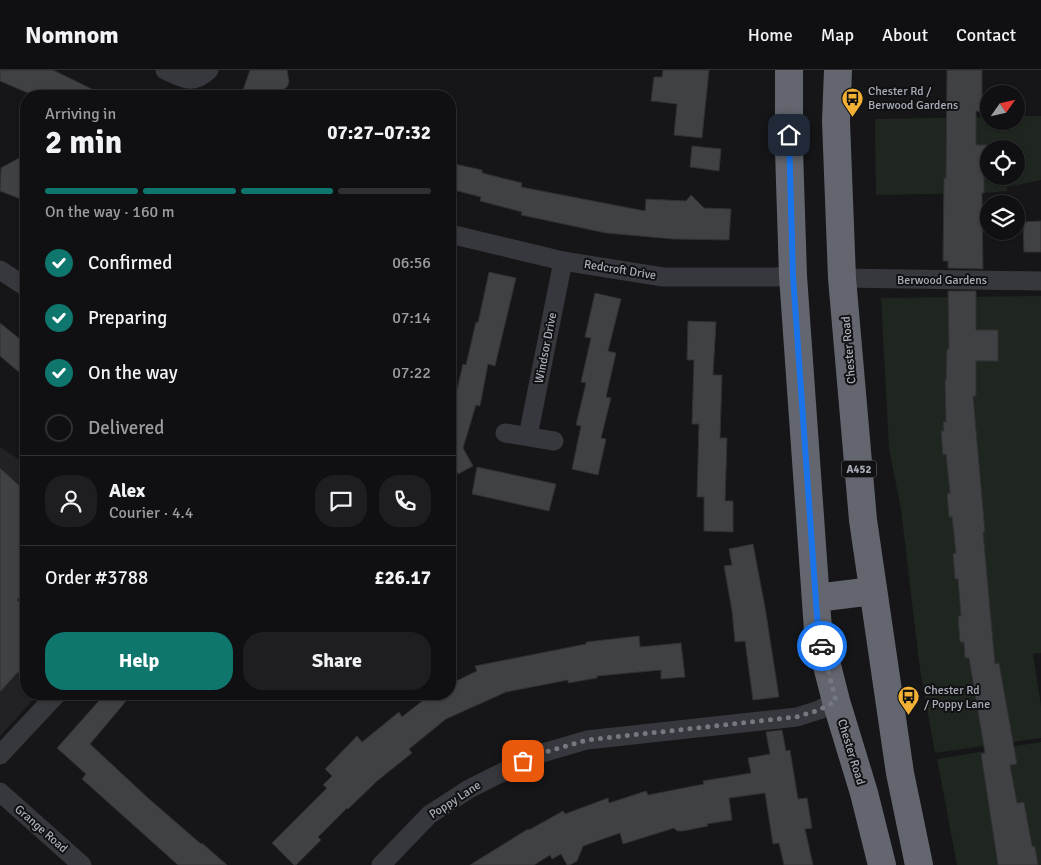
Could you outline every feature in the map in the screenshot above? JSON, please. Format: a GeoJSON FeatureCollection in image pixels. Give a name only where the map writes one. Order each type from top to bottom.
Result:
{"type":"FeatureCollection","features":[{"type":"Feature","properties":{"kind":"highway","name":"Chester Road"},"geometry":{"type":"LineString","coordinates":[[789,70],[789,150],[793,276],[818,630],[882,865]]}},
{"type":"Feature","properties":{"kind":"highway","name":"Chester Road"},"geometry":{"type":"LineString","coordinates":[[838,70],[836,121],[842,278],[863,520],[900,774],[919,865]]}},
{"type":"Feature","properties":{"kind":"highway"},"geometry":{"type":"LineString","coordinates":[[816,598],[874,591]]}},
{"type":"Feature","properties":{"kind":"highway"},"geometry":{"type":"LineString","coordinates":[[868,810],[906,803]]}},
{"type":"Feature","properties":{"kind":"street"},"geometry":{"type":"LineString","coordinates":[[165,70],[188,80],[200,78],[209,70]]}},
{"type":"Feature","properties":{"kind":"street","name":"Redcroft Drive"},"geometry":{"type":"LineString","coordinates":[[456,235],[563,261],[663,277],[793,276]]}},
{"type":"Feature","properties":{"kind":"street","name":"Windsor Drive"},"geometry":{"type":"LineString","coordinates":[[528,436],[563,261]]}},
{"type":"Feature","properties":{"kind":"street"},"geometry":{"type":"LineString","coordinates":[[0,270],[20,283]]}},
{"type":"Feature","properties":{"kind":"street","name":"Berwood Gardens"},"geometry":{"type":"LineString","coordinates":[[842,278],[1041,280]]}},
{"type":"Feature","properties":{"kind":"street"},"geometry":{"type":"LineString","coordinates":[[505,433],[554,441]]}},
{"type":"Feature","properties":{"kind":"street"},"geometry":{"type":"LineString","coordinates":[[0,755],[51,700]]}},
{"type":"Feature","properties":{"kind":"street","name":"Poppy Lane"},"geometry":{"type":"LineString","coordinates":[[381,865],[429,815],[469,789],[539,754],[587,740],[796,717],[819,710],[836,701]]}},
{"type":"Feature","properties":{"kind":"street","name":"Grange Road"},"geometry":{"type":"LineString","coordinates":[[0,792],[82,865]]}},
{"type":"Feature","properties":{"kind":"shaded area"},"geometry":{"type":"Polygon","coordinates":[[[1025,116],[1041,116],[1041,180],[1025,183],[1025,140],[980,140],[980,185],[1017,185],[1007,187],[1007,191],[984,193],[876,195],[875,119],[980,117],[980,130],[1025,130],[1025,116]]]}},
{"type":"Feature","properties":{"kind":"shaded area"},"geometry":{"type":"Polygon","coordinates":[[[1041,296],[1041,653],[1033,654],[1041,706],[1041,738],[935,753],[920,669],[901,510],[889,448],[881,298],[1041,296]]]}},
{"type":"Feature","properties":{"kind":"shaded area"},"geometry":{"type":"Polygon","coordinates":[[[0,447],[20,460],[20,700],[33,700],[0,736],[0,447]]]}},
{"type":"Feature","properties":{"kind":"shaded area"},"geometry":{"type":"Polygon","coordinates":[[[1041,742],[1041,865],[957,865],[937,759],[1041,742]]]}},
{"type":"Feature","properties":{"kind":"building"},"geometry":{"type":"Polygon","coordinates":[[[0,70],[53,70],[94,90],[21,90],[0,81],[0,70]]]}},
{"type":"Feature","properties":{"kind":"building"},"geometry":{"type":"Polygon","coordinates":[[[250,70],[287,70],[289,82],[287,87],[283,90],[243,90],[250,70]]]}},
{"type":"Feature","properties":{"kind":"building"},"geometry":{"type":"Polygon","coordinates":[[[663,70],[709,70],[702,138],[674,135],[677,104],[651,101],[654,77],[662,77],[663,70]]]}},
{"type":"Feature","properties":{"kind":"building"},"geometry":{"type":"Polygon","coordinates":[[[947,70],[982,70],[980,112],[976,111],[976,145],[980,145],[980,185],[984,185],[984,193],[980,195],[980,240],[983,240],[983,269],[948,268],[948,261],[943,261],[944,178],[946,178],[947,70]]]}},
{"type":"Feature","properties":{"kind":"building"},"geometry":{"type":"Polygon","coordinates":[[[692,146],[721,149],[719,171],[690,167],[692,146]]]}},
{"type":"Feature","properties":{"kind":"building"},"geometry":{"type":"Polygon","coordinates":[[[19,158],[20,199],[0,191],[1,168],[19,158]]]}},
{"type":"Feature","properties":{"kind":"building"},"geometry":{"type":"Polygon","coordinates":[[[456,164],[482,170],[482,173],[522,183],[521,187],[645,211],[646,199],[686,201],[691,195],[704,208],[731,209],[729,240],[673,239],[606,233],[521,215],[522,212],[480,201],[481,197],[456,191],[456,164]]]}},
{"type":"Feature","properties":{"kind":"building"},"geometry":{"type":"Polygon","coordinates":[[[1041,221],[1041,252],[1024,252],[1025,222],[1041,221]]]}},
{"type":"Feature","properties":{"kind":"building"},"geometry":{"type":"Polygon","coordinates":[[[489,272],[516,278],[495,366],[488,364],[480,406],[476,405],[463,448],[473,466],[458,474],[456,470],[456,394],[463,364],[466,365],[476,322],[478,323],[489,272]]]}},
{"type":"Feature","properties":{"kind":"building"},"geometry":{"type":"Polygon","coordinates":[[[948,291],[976,291],[976,330],[998,330],[998,361],[976,361],[976,396],[973,396],[985,532],[983,532],[995,664],[999,663],[1017,764],[1010,765],[1017,803],[1024,802],[1032,846],[1035,847],[1038,865],[998,865],[981,754],[985,753],[969,658],[965,658],[964,642],[960,642],[958,616],[961,616],[958,579],[955,579],[953,554],[956,553],[952,517],[949,517],[947,494],[950,493],[946,454],[943,455],[941,431],[944,431],[943,422],[946,422],[945,380],[947,349],[949,349],[948,291]]]}},
{"type":"Feature","properties":{"kind":"building"},"geometry":{"type":"Polygon","coordinates":[[[595,293],[621,299],[608,351],[616,353],[606,397],[611,398],[601,438],[606,439],[598,475],[572,469],[581,426],[576,425],[586,383],[581,382],[591,338],[585,337],[595,293]]]}},
{"type":"Feature","properties":{"kind":"building"},"geometry":{"type":"Polygon","coordinates":[[[688,321],[716,322],[713,375],[722,375],[720,438],[727,438],[725,501],[733,501],[733,532],[704,531],[704,497],[697,497],[699,424],[692,424],[694,360],[687,360],[688,321]]]}},
{"type":"Feature","properties":{"kind":"building"},"geometry":{"type":"Polygon","coordinates":[[[0,323],[20,339],[20,373],[0,356],[0,323]]]}},
{"type":"Feature","properties":{"kind":"building"},"geometry":{"type":"Polygon","coordinates":[[[477,467],[556,484],[549,511],[472,494],[477,467]]]}},
{"type":"Feature","properties":{"kind":"building"},"geometry":{"type":"Polygon","coordinates":[[[0,468],[20,486],[20,596],[17,600],[20,603],[20,674],[18,672],[0,692],[0,468]]]}},
{"type":"Feature","properties":{"kind":"building"},"geometry":{"type":"Polygon","coordinates":[[[753,544],[779,697],[753,700],[745,641],[735,642],[724,566],[732,565],[729,549],[753,544]]]}},
{"type":"Feature","properties":{"kind":"building"},"geometry":{"type":"Polygon","coordinates":[[[639,636],[640,647],[681,643],[685,677],[661,679],[661,670],[597,676],[597,678],[568,683],[568,680],[506,692],[446,719],[409,749],[412,753],[347,808],[318,837],[321,840],[296,865],[272,843],[327,788],[323,785],[332,776],[325,769],[357,736],[362,742],[399,712],[402,717],[423,700],[456,700],[456,681],[477,671],[475,666],[586,644],[586,642],[639,636]]]}},
{"type":"Feature","properties":{"kind":"building"},"geometry":{"type":"Polygon","coordinates":[[[100,700],[127,700],[90,744],[148,798],[227,865],[178,865],[82,779],[86,774],[57,748],[100,700]]]}},
{"type":"Feature","properties":{"kind":"building"},"geometry":{"type":"Polygon","coordinates":[[[782,730],[786,751],[790,750],[798,799],[807,798],[812,828],[805,829],[813,865],[784,865],[779,843],[773,844],[765,793],[729,798],[732,820],[707,824],[708,826],[683,831],[677,831],[674,828],[623,844],[620,833],[583,846],[577,861],[570,865],[567,865],[561,854],[552,859],[550,855],[534,865],[470,865],[528,829],[563,811],[565,814],[608,798],[609,803],[646,791],[648,795],[704,784],[703,781],[751,773],[748,758],[770,754],[766,732],[782,730]]]}},
{"type":"Feature","properties":{"kind":"way so far"},"geometry":{"type":"LineString","coordinates":[[523,761],[539,754],[587,740],[796,717],[819,710],[836,701],[822,646]]}},
{"type":"Feature","properties":{"kind":"place","name":"Chester Rd / Berwood Gardens"},"geometry":{"type":"Point","coordinates":[852,117]}},
{"type":"Feature","properties":{"kind":"place","name":"Chester Rd / Poppy Lane"},"geometry":{"type":"Point","coordinates":[908,716]}},
{"type":"Feature","properties":{"kind":"route"},"geometry":{"type":"LineString","coordinates":[[789,135],[793,276],[818,630],[822,646]]}}]}
